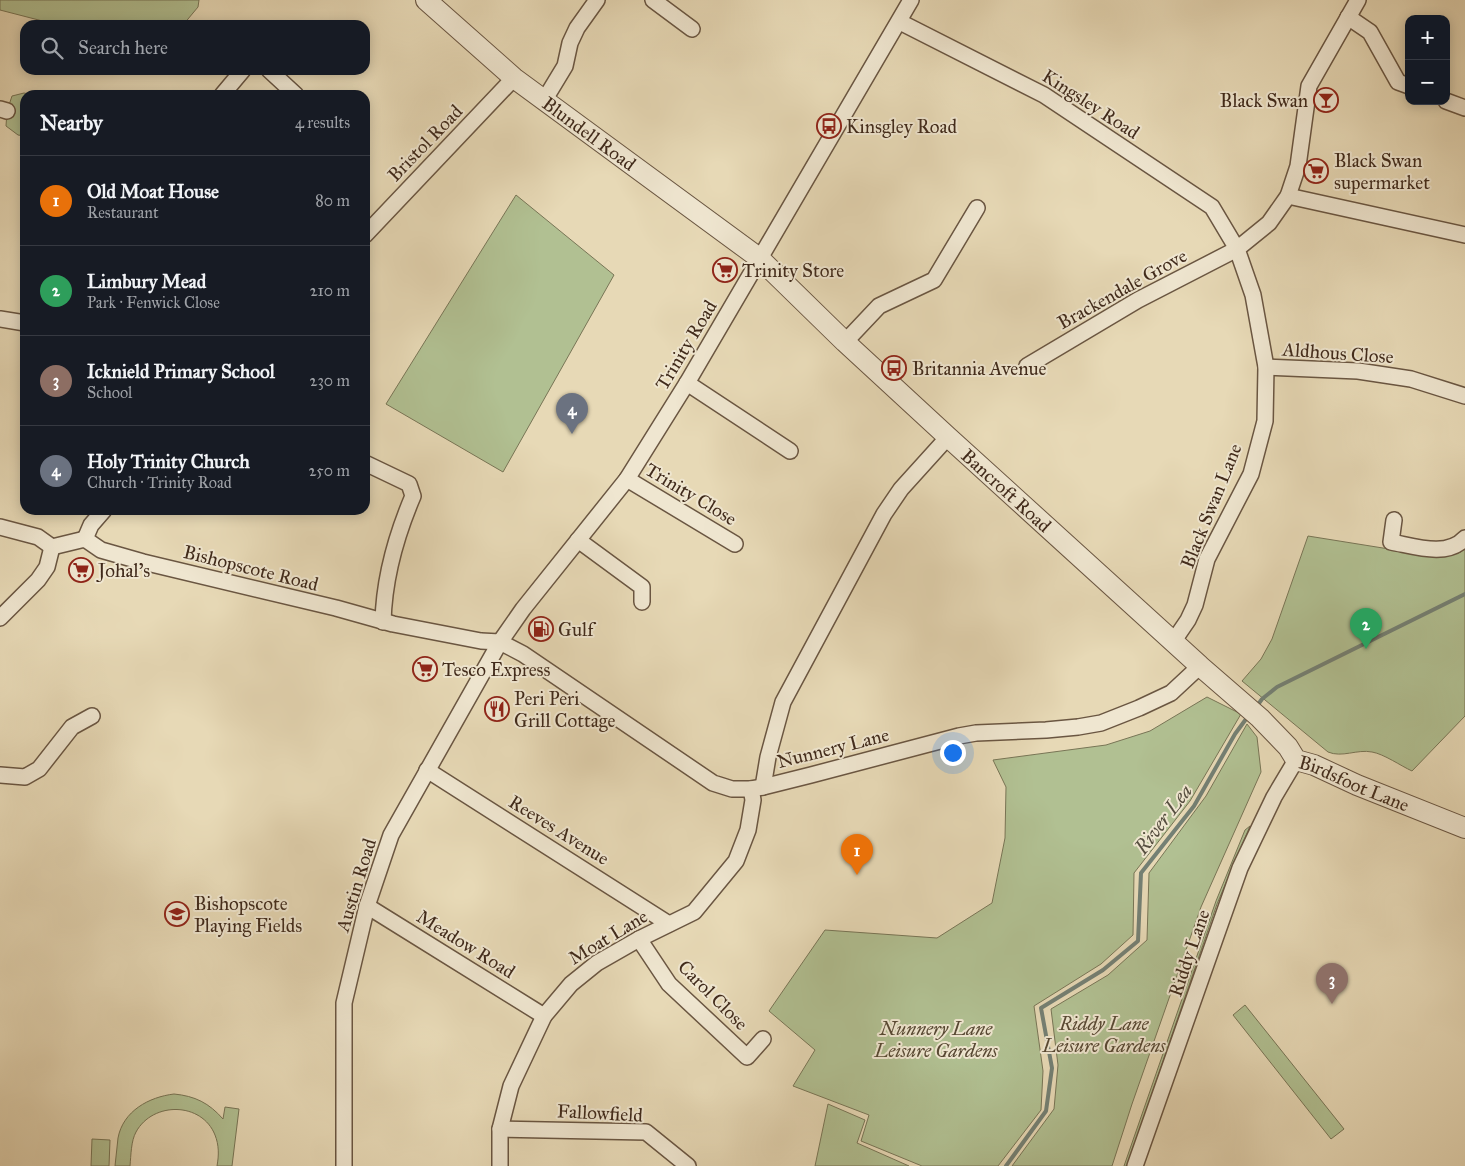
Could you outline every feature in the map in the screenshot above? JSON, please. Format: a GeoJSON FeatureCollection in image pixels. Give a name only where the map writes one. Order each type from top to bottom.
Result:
{"type":"FeatureCollection","features":[{"type":"Feature","properties":{"kind":"street","name":"Blundell Road"},"geometry":{"type":"LineString","coordinates":[[426,0],[514,78],[759,258]]}},
{"type":"Feature","properties":{"kind":"street"},"geometry":{"type":"LineString","coordinates":[[545,99],[565,66],[570,43],[577,28],[597,0]]}},
{"type":"Feature","properties":{"kind":"street"},"geometry":{"type":"LineString","coordinates":[[653,0],[692,29]]}},
{"type":"Feature","properties":{"kind":"street","name":"Trinity Road"},"geometry":{"type":"LineString","coordinates":[[500,642],[523,610],[627,479],[738,298],[759,258],[900,22],[911,0]]}},
{"type":"Feature","properties":{"kind":"street"},"geometry":{"type":"LineString","coordinates":[[1237,248],[1269,223],[1288,196],[1298,166],[1309,86],[1358,0]]}},
{"type":"Feature","properties":{"kind":"street"},"geometry":{"type":"LineString","coordinates":[[1348,17],[1370,32],[1398,82],[1405,85]]}},
{"type":"Feature","properties":{"kind":"street","name":"Kingsley Road"},"geometry":{"type":"LineString","coordinates":[[900,22],[1044,95],[1212,207],[1237,248]]}},
{"type":"Feature","properties":{"kind":"street"},"geometry":{"type":"LineString","coordinates":[[226,90],[239,75]]}},
{"type":"Feature","properties":{"kind":"street"},"geometry":{"type":"LineString","coordinates":[[274,75],[291,90]]}},
{"type":"Feature","properties":{"kind":"street","name":"Bristol Road"},"geometry":{"type":"LineString","coordinates":[[370,230],[514,78]]}},
{"type":"Feature","properties":{"kind":"street"},"geometry":{"type":"LineString","coordinates":[[1450,102],[1465,108]]}},
{"type":"Feature","properties":{"kind":"street"},"geometry":{"type":"LineString","coordinates":[[1288,196],[1465,235]]}},
{"type":"Feature","properties":{"kind":"street"},"geometry":{"type":"LineString","coordinates":[[845,342],[879,306],[934,280],[977,208]]}},
{"type":"Feature","properties":{"kind":"street","name":"Brackendale Grove"},"geometry":{"type":"LineString","coordinates":[[1028,366],[1138,300],[1237,248]]}},
{"type":"Feature","properties":{"kind":"street","name":"Black Swan Lane"},"geometry":{"type":"LineString","coordinates":[[1173,642],[1188,620],[1195,605],[1207,559],[1250,474],[1265,420],[1266,367],[1253,295],[1237,248]]}},
{"type":"Feature","properties":{"kind":"street","name":"Bancroft Road"},"geometry":{"type":"LineString","coordinates":[[759,258],[845,342],[948,437],[1173,642],[1254,713]]}},
{"type":"Feature","properties":{"kind":"street"},"geometry":{"type":"LineString","coordinates":[[0,319],[20,322]]}},
{"type":"Feature","properties":{"kind":"street","name":"Aldhous Close"},"geometry":{"type":"LineString","coordinates":[[1266,367],[1358,371],[1411,379],[1465,396]]}},
{"type":"Feature","properties":{"kind":"street"},"geometry":{"type":"LineString","coordinates":[[687,383],[790,450]]}},
{"type":"Feature","properties":{"kind":"street"},"geometry":{"type":"LineString","coordinates":[[757,788],[768,757],[783,702],[884,514],[901,489],[948,437]]}},
{"type":"Feature","properties":{"kind":"street"},"geometry":{"type":"LineString","coordinates":[[370,465],[409,484],[413,496],[399,530],[386,589],[383,622]]}},
{"type":"Feature","properties":{"kind":"street","name":"Trinity Close"},"geometry":{"type":"LineString","coordinates":[[627,479],[735,544]]}},
{"type":"Feature","properties":{"kind":"street"},"geometry":{"type":"LineString","coordinates":[[0,527],[38,537],[52,547],[85,539],[91,525],[100,515]]}},
{"type":"Feature","properties":{"kind":"street"},"geometry":{"type":"LineString","coordinates":[[1394,520],[1391,542],[1441,550],[1459,545],[1465,538]]}},
{"type":"Feature","properties":{"kind":"street","name":"Bishopscote Road"},"geometry":{"type":"LineString","coordinates":[[85,539],[101,550],[118,555],[336,608],[383,622],[482,641],[500,642]]}},
{"type":"Feature","properties":{"kind":"street"},"geometry":{"type":"LineString","coordinates":[[578,540],[642,586],[642,602]]}},
{"type":"Feature","properties":{"kind":"street"},"geometry":{"type":"LineString","coordinates":[[0,618],[38,580],[47,567],[52,547]]}},
{"type":"Feature","properties":{"kind":"street","name":"Nunnery Lane"},"geometry":{"type":"LineString","coordinates":[[500,642],[522,654],[713,783],[732,789],[757,788],[811,776],[959,736],[976,733],[1046,730],[1101,723],[1171,693],[1200,666]]}},
{"type":"Feature","properties":{"kind":"street","name":"Austin Road"},"geometry":{"type":"LineString","coordinates":[[344,1166],[344,1003],[367,906],[392,836],[427,770],[500,642]]}},
{"type":"Feature","properties":{"kind":"street","name":"Birdsfoot Lane"},"geometry":{"type":"LineString","coordinates":[[1254,713],[1288,747],[1296,760],[1314,765],[1356,785],[1465,828]]}},
{"type":"Feature","properties":{"kind":"street"},"geometry":{"type":"LineString","coordinates":[[0,775],[25,777],[39,769],[72,728],[92,716]]}},
{"type":"Feature","properties":{"kind":"street","name":"Riddy Lane"},"geometry":{"type":"LineString","coordinates":[[1135,1166],[1240,868],[1274,797],[1296,760]]}},
{"type":"Feature","properties":{"kind":"street","name":"Reeves Avenue"},"geometry":{"type":"LineString","coordinates":[[427,770],[669,924]]}},
{"type":"Feature","properties":{"kind":"street","name":"Moat Lane"},"geometry":{"type":"LineString","coordinates":[[500,1166],[500,1129],[511,1086],[544,1016],[571,984],[597,963],[639,939],[694,912],[736,861],[748,830],[757,788]]}},
{"type":"Feature","properties":{"kind":"street","name":"Meadow Road"},"geometry":{"type":"LineString","coordinates":[[367,906],[544,1016]]}},
{"type":"Feature","properties":{"kind":"street","name":"Carol Close"},"geometry":{"type":"LineString","coordinates":[[639,939],[669,984],[747,1057],[763,1039]]}},
{"type":"Feature","properties":{"kind":"street","name":"Fallowfield"},"geometry":{"type":"LineString","coordinates":[[500,1129],[646,1132],[688,1166]]}},
{"type":"Feature","properties":{"kind":"green space"},"geometry":{"type":"Polygon","coordinates":[[[0,0],[199,0],[198,7],[187,20],[39,20],[0,10],[0,0]]]}},
{"type":"Feature","properties":{"kind":"green space"},"geometry":{"type":"Polygon","coordinates":[[[20,94],[20,135],[6,126],[7,111],[12,96],[20,94]]]}},
{"type":"Feature","properties":{"kind":"green space"},"geometry":{"type":"Polygon","coordinates":[[[516,195],[614,275],[503,472],[386,404],[516,195]]]}},
{"type":"Feature","properties":{"kind":"green space"},"geometry":{"type":"Polygon","coordinates":[[[1308,536],[1439,557],[1461,552],[1465,547],[1465,716],[1412,771],[1377,753],[1366,751],[1333,754],[1328,752],[1242,681],[1261,659],[1272,639],[1308,536]]]}},
{"type":"Feature","properties":{"kind":"green space","name":"Nunnery Lane Leisure Gardens"},"geometry":{"type":"Polygon","coordinates":[[[1207,697],[1241,714],[1190,801],[1134,873],[1133,935],[1101,964],[1034,1006],[1043,1071],[1041,1110],[998,1166],[922,1166],[861,1141],[869,1115],[793,1086],[815,1050],[769,1011],[825,930],[937,938],[992,903],[1005,838],[1006,787],[993,760],[1106,745],[1150,731],[1207,697]]]}},
{"type":"Feature","properties":{"kind":"green space","name":"Riddy Lane Leisure Gardens"},"geometry":{"type":"Polygon","coordinates":[[[1247,724],[1257,737],[1261,772],[1201,907],[1112,1166],[1012,1166],[1054,1109],[1058,1065],[1051,1009],[1108,975],[1147,940],[1149,873],[1206,796],[1247,724]]]}},
{"type":"Feature","properties":{"kind":"green space"},"geometry":{"type":"Polygon","coordinates":[[[1250,826],[1217,904],[1127,1166],[1124,1166],[1216,901],[1245,830],[1250,826]]]}},
{"type":"Feature","properties":{"kind":"green space"},"geometry":{"type":"Polygon","coordinates":[[[1245,1005],[1344,1129],[1331,1139],[1233,1015],[1245,1005]]]}},
{"type":"Feature","properties":{"kind":"green space"},"geometry":{"type":"Polygon","coordinates":[[[174,1094],[189,1096],[201,1101],[223,1119],[225,1107],[239,1109],[232,1166],[217,1166],[217,1143],[209,1124],[200,1116],[189,1111],[177,1110],[165,1111],[154,1115],[144,1122],[136,1132],[133,1140],[130,1166],[115,1166],[118,1138],[125,1120],[138,1107],[147,1102],[155,1098],[174,1094]]]}},
{"type":"Feature","properties":{"kind":"green space"},"geometry":{"type":"Polygon","coordinates":[[[828,1104],[865,1120],[857,1143],[909,1166],[815,1166],[828,1104]]]}},
{"type":"Feature","properties":{"kind":"green space"},"geometry":{"type":"Polygon","coordinates":[[[92,1139],[110,1140],[109,1166],[91,1166],[92,1139]]]}},
{"type":"Feature","properties":{"kind":"waterway","name":"River Lea"},"geometry":{"type":"LineString","coordinates":[[1257,706],[1262,699],[1277,687],[1465,594]]}},
{"type":"Feature","properties":{"kind":"waterway","name":"River Lea"},"geometry":{"type":"LineString","coordinates":[[1006,1166],[1046,1111],[1052,1068],[1041,1008],[1103,970],[1138,941],[1141,873],[1194,806],[1235,734],[1249,715]]}},
{"type":"Feature","properties":{"kind":"place","name":"Black Swan"},"geometry":{"type":"Point","coordinates":[1326,100]}},
{"type":"Feature","properties":{"kind":"place","name":"Kinsgley Road"},"geometry":{"type":"Point","coordinates":[829,126]}},
{"type":"Feature","properties":{"kind":"place","name":"Black Swan supermarket"},"geometry":{"type":"Point","coordinates":[1316,171]}},
{"type":"Feature","properties":{"kind":"place","name":"Trinity Store"},"geometry":{"type":"Point","coordinates":[725,270]}},
{"type":"Feature","properties":{"kind":"place","name":"Britannia Avenue"},"geometry":{"type":"Point","coordinates":[894,368]}},
{"type":"Feature","properties":{"kind":"place","name":"Holy Trinity Church"},"geometry":{"type":"Point","coordinates":[572,434]}},
{"type":"Feature","properties":{"kind":"place","name":"Johal's"},"geometry":{"type":"Point","coordinates":[81,570]}},
{"type":"Feature","properties":{"kind":"place","name":"Gulf"},"geometry":{"type":"Point","coordinates":[541,629]}},
{"type":"Feature","properties":{"kind":"place","name":"Limbury Mead"},"geometry":{"type":"Point","coordinates":[1366,649]}},
{"type":"Feature","properties":{"kind":"place","name":"Tesco Express"},"geometry":{"type":"Point","coordinates":[425,669]}},
{"type":"Feature","properties":{"kind":"place","name":"Peri Peri Grill Cottage"},"geometry":{"type":"Point","coordinates":[497,709]}},
{"type":"Feature","properties":{"kind":"place","name":"Old Moat House"},"geometry":{"type":"Point","coordinates":[857,875]}},
{"type":"Feature","properties":{"kind":"place","name":"Bishopscote Playing Fields"},"geometry":{"type":"Point","coordinates":[177,914]}},
{"type":"Feature","properties":{"kind":"place","name":"Icknield Primary School"},"geometry":{"type":"Point","coordinates":[1332,1004]}}]}
